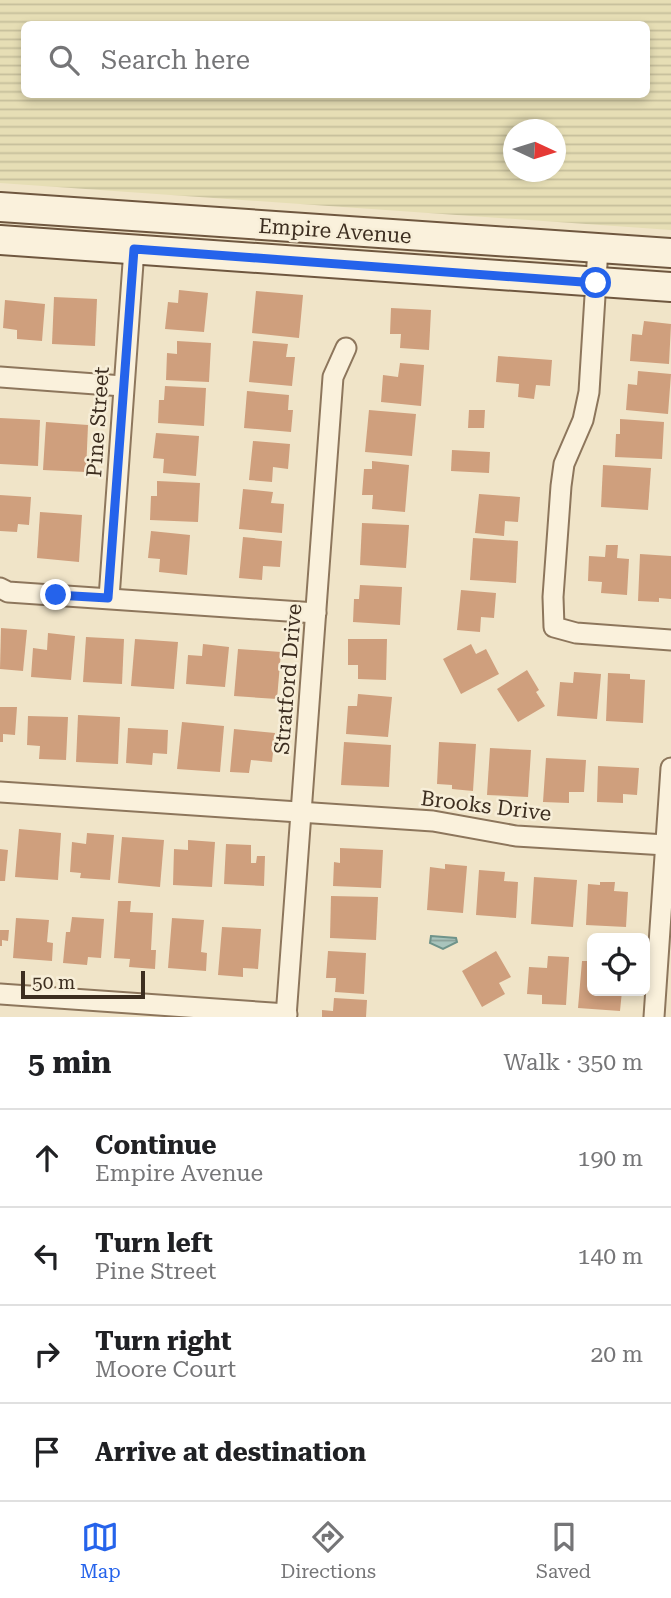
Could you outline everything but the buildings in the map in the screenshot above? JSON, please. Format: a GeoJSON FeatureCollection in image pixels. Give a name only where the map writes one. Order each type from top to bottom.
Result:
{"type":"FeatureCollection","features":[{"type":"Feature","properties":{"kind":"main road","name":"Empire Avenue"},"geometry":{"type":"LineString","coordinates":[[0,207],[671,253]]}},
{"type":"Feature","properties":{"kind":"main road","name":"Empire Avenue"},"geometry":{"type":"LineString","coordinates":[[0,240],[671,287]]}},
{"type":"Feature","properties":{"kind":"street"},"geometry":{"type":"LineString","coordinates":[[598,248],[589,392],[583,419],[564,464],[561,486],[553,597],[554,627],[576,632],[671,640]]}},
{"type":"Feature","properties":{"kind":"street","name":"Pine Street"},"geometry":{"type":"LineString","coordinates":[[108,598],[134,249]]}},
{"type":"Feature","properties":{"kind":"street","name":"Stratford Drive"},"geometry":{"type":"LineString","coordinates":[[287,1015],[333,377],[346,348]]}},
{"type":"Feature","properties":{"kind":"street"},"geometry":{"type":"LineString","coordinates":[[0,377],[123,386]]}},
{"type":"Feature","properties":{"kind":"street"},"geometry":{"type":"LineString","coordinates":[[0,588],[8,592],[316,613]]}},
{"type":"Feature","properties":{"kind":"street"},"geometry":{"type":"LineString","coordinates":[[654,1017],[671,768]]}},
{"type":"Feature","properties":{"kind":"street","name":"Brooks Drive"},"geometry":{"type":"LineString","coordinates":[[0,792],[433,821],[516,836],[666,845]]}},
{"type":"Feature","properties":{"kind":"street"},"geometry":{"type":"LineString","coordinates":[[0,994],[53,1007],[287,1015]]}},
{"type":"Feature","properties":{"kind":"shaded area"},"geometry":{"type":"Polygon","coordinates":[[[0,0],[671,0],[671,230],[0,183],[0,0]]]}},
{"type":"Feature","properties":{"kind":"water"},"geometry":{"type":"Polygon","coordinates":[[[431,936],[456,938],[457,942],[443,949],[430,943],[431,936]]]}},
{"type":"Feature","properties":{"kind":"route"},"geometry":{"type":"LineString","coordinates":[[56,595],[108,598],[134,249],[596,283]]}}]}
